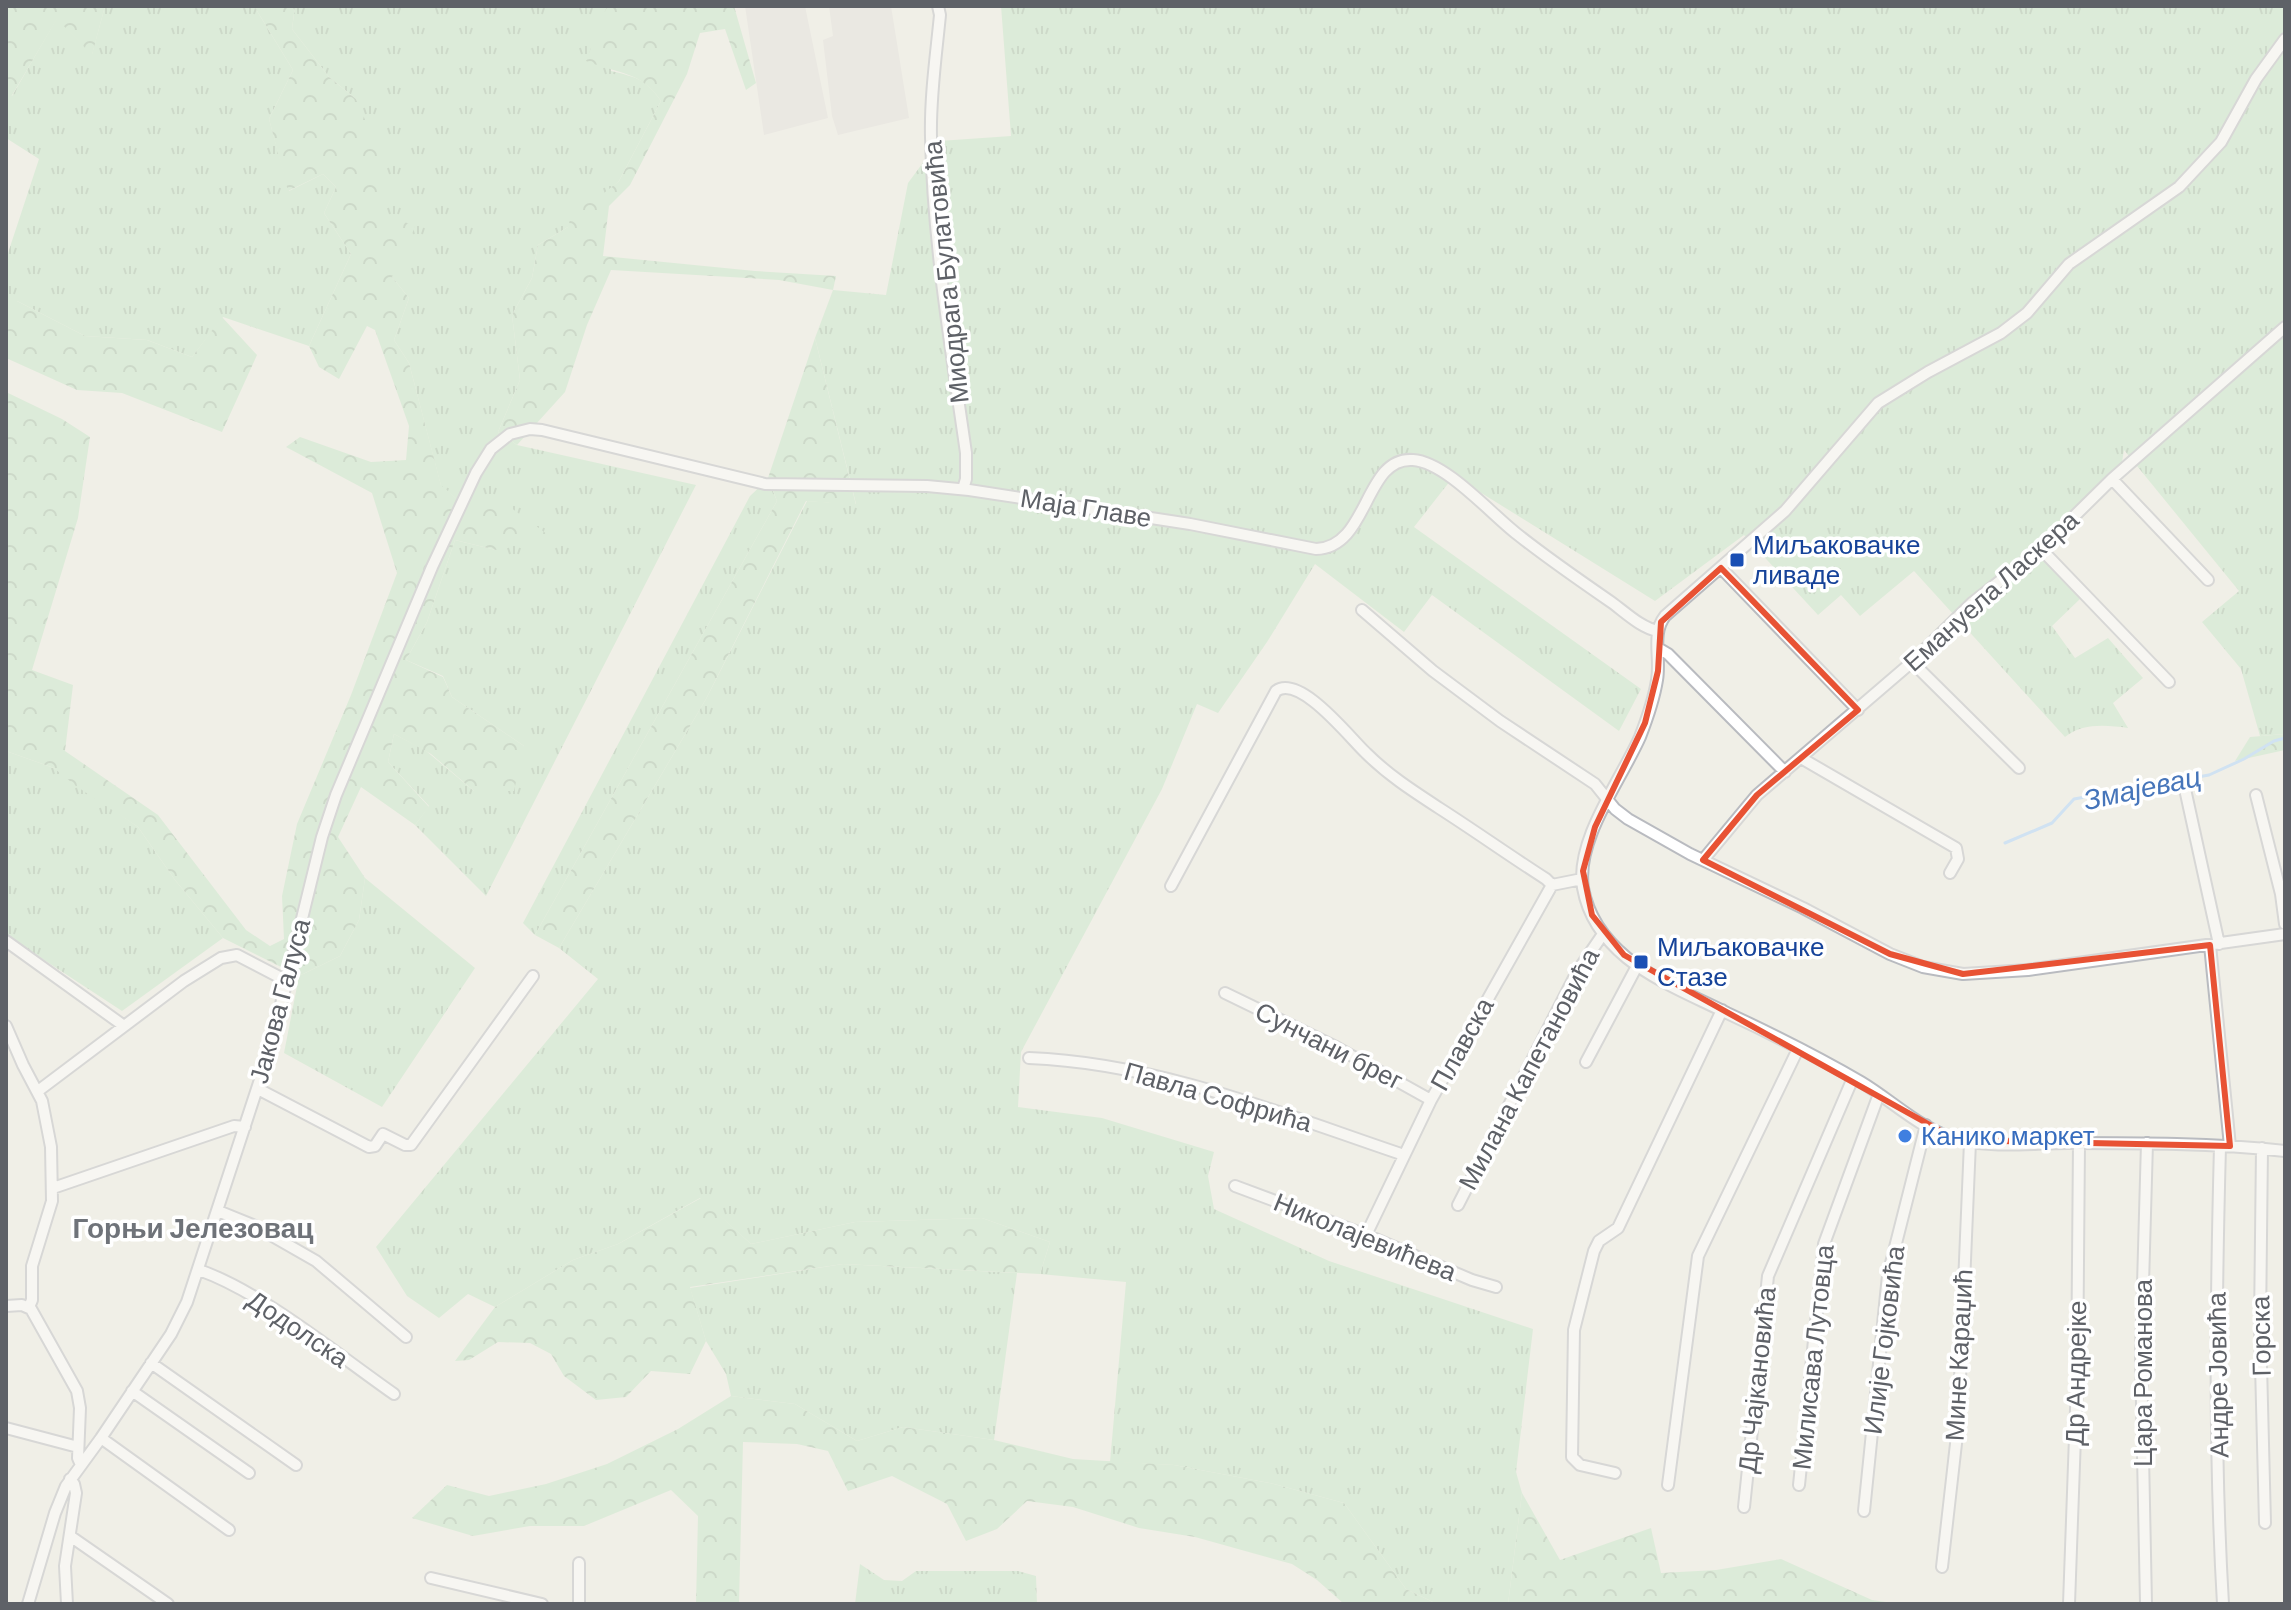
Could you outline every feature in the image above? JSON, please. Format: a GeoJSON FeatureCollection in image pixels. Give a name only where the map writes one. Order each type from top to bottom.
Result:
{"type":"FeatureCollection","features":[{"type":"Feature","properties":{"kind":"street","name":"Миодрага Булатовића"},"geometry":{"type":"LineString","coordinates":[[938,6],[930,134],[933,194],[966,453],[963,489]]}},
{"type":"Feature","properties":{"kind":"street"},"geometry":{"type":"LineString","coordinates":[[2285,39],[2256,79],[2221,142],[2179,187],[2069,264],[2027,313],[2001,333],[1878,403],[1848,434],[1794,501],[1663,618],[1658,631],[1658,679],[1645,723],[1589,843],[1582,879],[1592,915],[1603,934],[1637,966],[1668,985],[1853,1078],[1951,1138],[1970,1142],[2147,1143],[2285,1151]]}},
{"type":"Feature","properties":{"kind":"street","name":"Емануела Ласкера"},"geometry":{"type":"LineString","coordinates":[[1703,860],[1750,802],[1912,662],[1972,603],[2041,549],[2112,479],[2285,327]]}},
{"type":"Feature","properties":{"kind":"street","name":"Маја Главе"},"geometry":{"type":"LineString","coordinates":[[460,506],[491,449],[510,434],[530,429],[765,484],[963,489],[1190,524],[1322,549],[1337,545],[1349,533],[1376,484],[1390,469],[1405,460],[1419,461],[1454,481],[1516,534],[1574,577],[1650,629],[1658,631]]}},
{"type":"Feature","properties":{"kind":"street"},"geometry":{"type":"LineString","coordinates":[[2112,479],[2208,580]]}},
{"type":"Feature","properties":{"kind":"street","name":"Јакова Галуса"},"geometry":{"type":"LineString","coordinates":[[28,1604],[55,1513],[70,1479],[101,1438],[180,1318],[199,1270],[258,1089],[322,837],[336,795],[460,506]]}},
{"type":"Feature","properties":{"kind":"street"},"geometry":{"type":"LineString","coordinates":[[2041,549],[2169,682]]}},
{"type":"Feature","properties":{"kind":"street"},"geometry":{"type":"LineString","coordinates":[[1721,568],[1858,710]]}},
{"type":"Feature","properties":{"kind":"street"},"geometry":{"type":"LineString","coordinates":[[1362,610],[1433,671],[1500,721],[1595,784],[1615,809],[1628,819],[1890,954],[1939,972],[1963,974],[2028,970],[2285,934]]}},
{"type":"Feature","properties":{"kind":"street"},"geometry":{"type":"LineString","coordinates":[[1658,648],[1668,654],[1785,772]]}},
{"type":"Feature","properties":{"kind":"street"},"geometry":{"type":"LineString","coordinates":[[1912,662],[2019,768]]}},
{"type":"Feature","properties":{"kind":"street"},"geometry":{"type":"LineString","coordinates":[[1171,886],[1276,691],[1285,686],[1317,704],[1366,753],[1402,783],[1552,885],[1582,879]]}},
{"type":"Feature","properties":{"kind":"street"},"geometry":{"type":"LineString","coordinates":[[1801,758],[1956,848],[1958,859],[1950,873]]}},
{"type":"Feature","properties":{"kind":"street","name":"Андре Јовића"},"geometry":{"type":"LineString","coordinates":[[2185,789],[2214,945],[2225,1146],[2216,1314],[2218,1525],[2223,1604]]}},
{"type":"Feature","properties":{"kind":"street"},"geometry":{"type":"LineString","coordinates":[[2256,795],[2281,894],[2285,924]]}},
{"type":"Feature","properties":{"kind":"street","name":"Плавска"},"geometry":{"type":"LineString","coordinates":[[1366,1235],[1431,1100],[1552,885]]}},
{"type":"Feature","properties":{"kind":"street","name":"Милана Капетановића"},"geometry":{"type":"LineString","coordinates":[[1458,1205],[1577,972],[1603,934]]}},
{"type":"Feature","properties":{"kind":"street"},"geometry":{"type":"LineString","coordinates":[[6,941],[124,1026]]}},
{"type":"Feature","properties":{"kind":"street"},"geometry":{"type":"LineString","coordinates":[[38,1091],[201,969],[233,954],[287,981]]}},
{"type":"Feature","properties":{"kind":"street"},"geometry":{"type":"LineString","coordinates":[[1586,1062],[1637,966]]}},
{"type":"Feature","properties":{"kind":"street"},"geometry":{"type":"LineString","coordinates":[[258,1089],[369,1147],[375,1146],[383,1134],[411,1145],[533,976]]}},
{"type":"Feature","properties":{"kind":"street","name":"Сунчани брег"},"geometry":{"type":"LineString","coordinates":[[1225,993],[1336,1047],[1431,1100]]}},
{"type":"Feature","properties":{"kind":"street"},"geometry":{"type":"LineString","coordinates":[[1615,1473],[1580,1465],[1572,1457],[1576,1318],[1594,1251],[1599,1241],[1618,1228],[1722,1010]]}},
{"type":"Feature","properties":{"kind":"street"},"geometry":{"type":"LineString","coordinates":[[6,1026],[38,1091],[48,1121],[53,1188],[50,1211],[32,1266],[32,1300],[29,1307]]}},
{"type":"Feature","properties":{"kind":"street"},"geometry":{"type":"LineString","coordinates":[[1668,1485],[1698,1256],[1798,1049]]}},
{"type":"Feature","properties":{"kind":"street","name":"Павла Софрића"},"geometry":{"type":"LineString","coordinates":[[1029,1058],[1100,1063],[1159,1075],[1404,1155]]}},
{"type":"Feature","properties":{"kind":"street","name":"Др Чајкановића"},"geometry":{"type":"LineString","coordinates":[[1744,1507],[1768,1276],[1853,1078]]}},
{"type":"Feature","properties":{"kind":"street","name":"Милисава Лутовца"},"geometry":{"type":"LineString","coordinates":[[1799,1485],[1824,1244],[1879,1094]]}},
{"type":"Feature","properties":{"kind":"street","name":"Илије Гојковића"},"geometry":{"type":"LineString","coordinates":[[1864,1511],[1888,1275],[1926,1125]]}},
{"type":"Feature","properties":{"kind":"street"},"geometry":{"type":"LineString","coordinates":[[53,1188],[234,1126],[245,1127]]}},
{"type":"Feature","properties":{"kind":"street","name":"Мине Караџић"},"geometry":{"type":"LineString","coordinates":[[1942,1567],[1958,1426],[1970,1142]]}},
{"type":"Feature","properties":{"kind":"street","name":"Др Андрејке"},"geometry":{"type":"LineString","coordinates":[[2069,1604],[2077,1381],[2079,1143]]}},
{"type":"Feature","properties":{"kind":"street","name":"Цара Романова"},"geometry":{"type":"LineString","coordinates":[[2146,1604],[2141,1355],[2147,1143]]}},
{"type":"Feature","properties":{"kind":"street","name":"Горска"},"geometry":{"type":"LineString","coordinates":[[2262,1148],[2260,1325],[2265,1523]]}},
{"type":"Feature","properties":{"kind":"street","name":"Николајевићева"},"geometry":{"type":"LineString","coordinates":[[1235,1186],[1496,1287]]}},
{"type":"Feature","properties":{"kind":"street"},"geometry":{"type":"LineString","coordinates":[[218,1211],[255,1226],[316,1261],[406,1337]]}},
{"type":"Feature","properties":{"kind":"street","name":"Додолска"},"geometry":{"type":"LineString","coordinates":[[199,1270],[223,1279],[266,1305],[394,1394]]}},
{"type":"Feature","properties":{"kind":"street"},"geometry":{"type":"LineString","coordinates":[[6,1306],[29,1307],[75,1385],[80,1400],[78,1461],[81,1465]]}},
{"type":"Feature","properties":{"kind":"street"},"geometry":{"type":"LineString","coordinates":[[151,1363],[296,1465]]}},
{"type":"Feature","properties":{"kind":"street"},"geometry":{"type":"LineString","coordinates":[[132,1391],[249,1473]]}},
{"type":"Feature","properties":{"kind":"street"},"geometry":{"type":"LineString","coordinates":[[6,1428],[78,1447]]}},
{"type":"Feature","properties":{"kind":"street"},"geometry":{"type":"LineString","coordinates":[[101,1438],[229,1530]]}},
{"type":"Feature","properties":{"kind":"street"},"geometry":{"type":"LineString","coordinates":[[67,1604],[65,1566],[76,1493],[70,1479]]}},
{"type":"Feature","properties":{"kind":"street"},"geometry":{"type":"LineString","coordinates":[[70,1536],[168,1604]]}},
{"type":"Feature","properties":{"kind":"street"},"geometry":{"type":"LineString","coordinates":[[579,1563],[579,1604]]}},
{"type":"Feature","properties":{"kind":"street"},"geometry":{"type":"LineString","coordinates":[[431,1578],[542,1604]]}},
{"type":"Feature","properties":{"kind":"highlighted area"},"geometry":{"type":"Polygon","coordinates":[[[1721,568],[1858,710],[1757,795],[1703,860],[1890,954],[1963,974],[2210,945],[2230,1146],[1957,1140],[1624,955],[1592,915],[1583,871],[1595,827],[1645,723],[1658,671],[1661,622],[1721,568]]]}},
{"type":"Feature","properties":{"kind":"shaded area"},"geometry":{"type":"Polygon","coordinates":[[[745,6],[805,6],[828,118],[764,135],[745,6]]]}},
{"type":"Feature","properties":{"kind":"shaded area"},"geometry":{"type":"Polygon","coordinates":[[[829,6],[891,6],[909,118],[838,135],[832,116],[823,40],[833,36],[829,6]]]}},
{"type":"Feature","properties":{"kind":"green space"},"geometry":{"type":"Polygon","coordinates":[[[6,6],[105,6],[92,55],[57,19],[11,97],[6,93],[6,6]]]}},
{"type":"Feature","properties":{"kind":"green space"},"geometry":{"type":"Polygon","coordinates":[[[105,6],[254,6],[293,70],[269,119],[289,191],[323,174],[336,187],[324,213],[351,254],[309,346],[223,317],[192,357],[147,340],[85,336],[17,301],[6,301],[6,252],[39,159],[6,138],[6,93],[12,96],[57,18],[92,54],[105,6]]]}},
{"type":"Feature","properties":{"kind":"green space"},"geometry":{"type":"Polygon","coordinates":[[[254,6],[295,6],[292,29],[329,77],[356,99],[384,163],[372,221],[397,218],[415,227],[392,277],[409,298],[394,340],[409,363],[441,485],[459,501],[503,502],[547,534],[496,550],[455,540],[427,622],[406,660],[443,677],[452,697],[524,746],[514,791],[474,791],[431,754],[394,734],[388,762],[429,807],[415,825],[361,787],[338,837],[365,878],[359,920],[340,956],[299,976],[223,938],[175,880],[138,827],[54,768],[6,751],[6,392],[62,419],[90,437],[78,518],[32,670],[73,685],[65,751],[158,815],[246,930],[270,946],[284,939],[282,896],[297,824],[351,695],[397,573],[372,493],[286,447],[300,437],[371,462],[406,460],[409,426],[375,330],[367,326],[339,379],[319,367],[309,346],[351,254],[324,213],[336,187],[323,174],[288,191],[269,119],[293,70],[254,6]]]}},
{"type":"Feature","properties":{"kind":"green space"},"geometry":{"type":"Polygon","coordinates":[[[295,6],[608,6],[611,71],[640,80],[661,101],[619,181],[568,227],[538,245],[532,278],[512,315],[520,380],[498,432],[517,445],[696,485],[486,896],[415,825],[429,806],[388,762],[394,734],[425,750],[474,791],[524,746],[452,697],[443,676],[406,660],[427,622],[455,540],[496,550],[459,501],[441,486],[409,363],[394,340],[409,298],[392,277],[372,221],[356,99],[329,77],[292,29],[295,6]]]}},
{"type":"Feature","properties":{"kind":"green space"},"geometry":{"type":"Polygon","coordinates":[[[607,6],[734,6],[756,83],[746,90],[725,29],[700,33],[687,74],[630,185],[609,206],[603,256],[836,276],[833,290],[779,280],[611,270],[587,325],[565,392],[517,445],[498,432],[520,380],[512,315],[532,278],[538,245],[568,227],[578,190],[604,193],[619,181],[661,101],[637,79],[586,61],[607,6]]]}},
{"type":"Feature","properties":{"kind":"green space"},"geometry":{"type":"Polygon","coordinates":[[[1001,6],[2285,6],[2285,734],[2260,736],[2241,669],[2202,622],[2239,591],[2124,450],[2122,462],[2033,547],[2080,599],[2052,626],[2075,658],[2108,638],[2143,678],[2113,703],[2128,728],[2087,727],[2065,737],[1914,571],[1860,616],[1841,595],[1818,615],[1744,535],[1655,601],[1454,476],[1414,527],[1641,689],[1619,731],[1432,595],[1404,632],[1315,564],[1218,713],[1197,704],[1162,789],[1021,1052],[1018,1107],[1102,1118],[1214,1152],[1208,1176],[1214,1209],[1329,1261],[1533,1329],[1516,1472],[1522,1493],[1508,1604],[1437,1604],[1406,1589],[1344,1503],[1274,1484],[1174,1465],[1110,1462],[1126,1282],[1040,1274],[1050,1242],[982,1218],[855,1222],[751,1244],[700,1198],[618,1244],[573,1260],[495,1307],[468,1294],[439,1318],[407,1296],[376,1247],[598,979],[559,948],[706,699],[807,501],[856,504],[815,338],[833,290],[886,295],[908,183],[939,141],[1011,136],[1001,6]]]}},
{"type":"Feature","properties":{"kind":"green space"},"geometry":{"type":"Polygon","coordinates":[[[6,301],[17,301],[85,336],[147,340],[192,357],[222,317],[257,355],[222,432],[122,393],[77,390],[6,358],[6,301]]]}},
{"type":"Feature","properties":{"kind":"green space"},"geometry":{"type":"Polygon","coordinates":[[[815,338],[856,505],[806,501],[706,699],[559,948],[535,935],[777,501],[768,478],[815,338]]]}},
{"type":"Feature","properties":{"kind":"green space"},"geometry":{"type":"Polygon","coordinates":[[[768,479],[777,501],[535,935],[523,923],[750,496],[768,479]]]}},
{"type":"Feature","properties":{"kind":"green space"},"geometry":{"type":"Polygon","coordinates":[[[2285,734],[2285,750],[2235,761],[2250,737],[2285,734]]]}},
{"type":"Feature","properties":{"kind":"green space"},"geometry":{"type":"Polygon","coordinates":[[[6,751],[54,768],[138,827],[175,880],[223,938],[122,1011],[6,935],[6,751]]]}},
{"type":"Feature","properties":{"kind":"green space"},"geometry":{"type":"Polygon","coordinates":[[[365,878],[475,968],[382,1107],[284,1053],[299,976],[340,956],[359,920],[365,878]]]}},
{"type":"Feature","properties":{"kind":"green space"},"geometry":{"type":"Polygon","coordinates":[[[701,1198],[751,1244],[855,1222],[982,1218],[1050,1242],[1040,1274],[843,1264],[690,1287],[706,1341],[690,1374],[651,1371],[626,1397],[596,1400],[564,1376],[551,1354],[530,1343],[498,1342],[469,1360],[455,1361],[495,1307],[573,1260],[618,1244],[701,1198]]]}},
{"type":"Feature","properties":{"kind":"green space"},"geometry":{"type":"Polygon","coordinates":[[[843,1264],[1017,1273],[994,1440],[903,1427],[857,1441],[795,1404],[731,1396],[726,1374],[706,1341],[690,1288],[843,1264]]]}},
{"type":"Feature","properties":{"kind":"green space"},"geometry":{"type":"Polygon","coordinates":[[[731,1396],[795,1404],[857,1441],[903,1427],[994,1440],[1073,1459],[1174,1465],[1274,1484],[1344,1503],[1406,1589],[1437,1604],[1344,1604],[1317,1580],[1292,1564],[1195,1537],[1139,1528],[1073,1507],[1027,1501],[997,1529],[966,1541],[947,1504],[892,1476],[848,1491],[828,1451],[797,1444],[743,1442],[739,1604],[696,1604],[698,1516],[671,1490],[584,1526],[530,1526],[473,1536],[412,1518],[447,1485],[489,1496],[546,1484],[607,1464],[678,1429],[731,1396]]]}},
{"type":"Feature","properties":{"kind":"green space"},"geometry":{"type":"Polygon","coordinates":[[[1522,1493],[1560,1560],[1651,1528],[1661,1573],[1716,1570],[1781,1559],[1872,1600],[1900,1604],[1508,1604],[1522,1493]]]}},
{"type":"Feature","properties":{"kind":"green space"},"geometry":{"type":"Polygon","coordinates":[[[860,1564],[884,1580],[902,1581],[916,1571],[1018,1571],[1036,1576],[1037,1604],[855,1604],[860,1564]]]}},
{"type":"Feature","properties":{"kind":"waterway","name":"Змајевац"},"geometry":{"type":"LineString","coordinates":[[2005,843],[2052,823],[2074,799],[2209,775],[2285,738]]}},
{"type":"Feature","properties":{"kind":"place","name":"Миљаковачке ливаде"},"geometry":{"type":"Point","coordinates":[1737,560]}},
{"type":"Feature","properties":{"kind":"place","name":"Миљаковачке Стазе"},"geometry":{"type":"Point","coordinates":[1641,962]}},
{"type":"Feature","properties":{"kind":"place","name":"Канико маркет"},"geometry":{"type":"Point","coordinates":[1905,1136]}},
{"type":"Feature","properties":{"kind":"district","name":"Горњи Јелезовац"},"geometry":{"type":"Point","coordinates":[193,1228]}}]}
